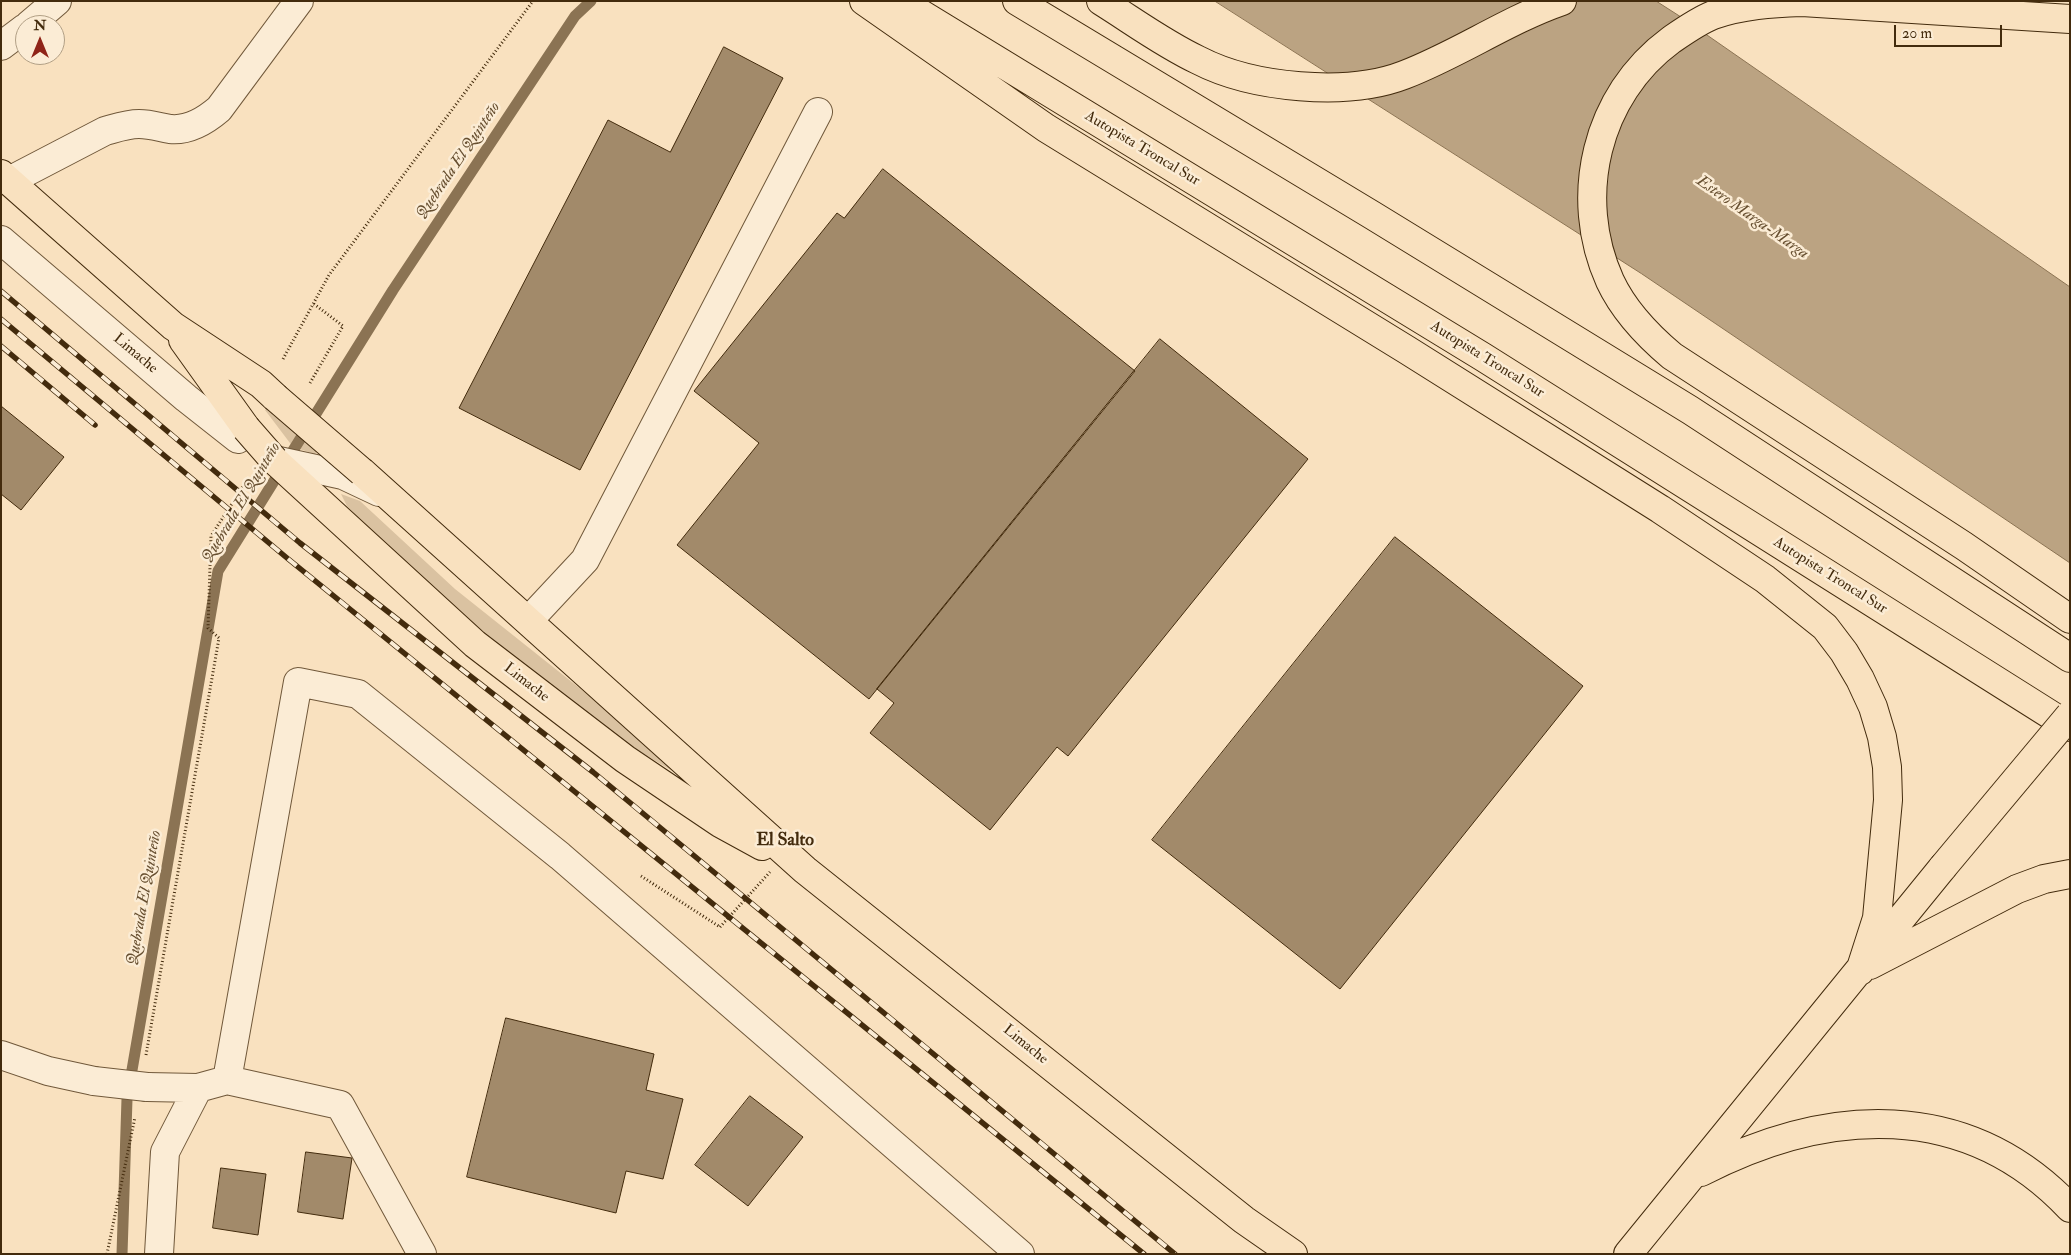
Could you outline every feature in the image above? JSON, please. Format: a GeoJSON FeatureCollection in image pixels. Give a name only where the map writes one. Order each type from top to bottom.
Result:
{"type":"FeatureCollection","features":[{"type":"Feature","properties":{"kind":"main road"},"geometry":{"type":"LineString","coordinates":[[864,1],[1046,128],[1407,350],[1660,509],[1765,579],[1825,627],[1844,652],[1860,678],[1873,707],[1882,737],[1887,767],[1888,800],[1877,918],[1860,971]]}},
{"type":"Feature","properties":{"kind":"main road","name":"Autopista Troncal Sur"},"geometry":{"type":"LineString","coordinates":[[900,1],[1483,357],[2070,727]]}},
{"type":"Feature","properties":{"kind":"main road"},"geometry":{"type":"LineString","coordinates":[[1017,1],[1372,214],[1690,410],[2070,658]]}},
{"type":"Feature","properties":{"kind":"main road"},"geometry":{"type":"LineString","coordinates":[[1101,1],[1198,60],[1229,73],[1295,86],[1332,87],[1368,84],[1404,75],[1504,25],[1562,1]]}},
{"type":"Feature","properties":{"kind":"main road"},"geometry":{"type":"LineString","coordinates":[[2070,20],[1802,2],[1764,4],[1712,16],[1691,26],[1659,48],[1638,71],[1620,96],[1606,124],[1596,154],[1592,187],[1593,219],[1599,251],[1605,267],[1627,310],[1648,335],[1672,356],[1964,546],[2070,619]]}},
{"type":"Feature","properties":{"kind":"main road","name":"Limache"},"geometry":{"type":"LineString","coordinates":[[5,177],[173,326],[268,391],[356,475],[393,499],[805,870],[1244,1220],[1293,1254]]}},
{"type":"Feature","properties":{"kind":"main road","name":"Limache"},"geometry":{"type":"LineString","coordinates":[[173,326],[242,433],[475,644],[625,760],[720,822],[805,870]]}},
{"type":"Feature","properties":{"kind":"main road"},"geometry":{"type":"LineString","coordinates":[[1628,1254],[1943,867],[2070,715]]}},
{"type":"Feature","properties":{"kind":"main road"},"geometry":{"type":"LineString","coordinates":[[1860,971],[2018,889],[2044,879],[2070,874]]}},
{"type":"Feature","properties":{"kind":"main road"},"geometry":{"type":"LineString","coordinates":[[1693,1176],[1734,1155],[1776,1140],[1813,1130],[1851,1125],[1918,1126],[1979,1144],[2007,1158],[2032,1174],[2056,1193],[2070,1208]]}},
{"type":"Feature","properties":{"kind":"main road","name":"Limache"},"geometry":{"type":"LineString","coordinates":[[1244,1220],[1280,1254]]}},
{"type":"Feature","properties":{"kind":"street"},"geometry":{"type":"LineString","coordinates":[[41,15],[57,1]]}},
{"type":"Feature","properties":{"kind":"street"},"geometry":{"type":"LineString","coordinates":[[5,177],[104,131],[120,126],[137,124],[171,129],[195,125],[208,119],[219,109],[299,1]]}},
{"type":"Feature","properties":{"kind":"street"},"geometry":{"type":"LineString","coordinates":[[1,46],[15,36]]}},
{"type":"Feature","properties":{"kind":"street"},"geometry":{"type":"LineString","coordinates":[[529,620],[585,560],[818,112]]}},
{"type":"Feature","properties":{"kind":"street","name":"Limache"},"geometry":{"type":"LineString","coordinates":[[1,240],[186,398],[242,433]]}},
{"type":"Feature","properties":{"kind":"street","name":"Limache"},"geometry":{"type":"LineString","coordinates":[[274,460],[342,474],[356,475]]}},
{"type":"Feature","properties":{"kind":"street"},"geometry":{"type":"LineString","coordinates":[[227,1080],[298,682],[358,694],[560,856],[1020,1254]]}},
{"type":"Feature","properties":{"kind":"street"},"geometry":{"type":"LineString","coordinates":[[1,1055],[48,1071],[94,1081],[142,1097],[198,1088],[227,1080],[340,1104],[422,1254]]}},
{"type":"Feature","properties":{"kind":"street"},"geometry":{"type":"LineString","coordinates":[[159,1254],[165,1152],[198,1088]]}},
{"type":"Feature","properties":{"kind":"path"},"geometry":{"type":"LineString","coordinates":[[268,391],[330,275],[533,1]]}},
{"type":"Feature","properties":{"kind":"path"},"geometry":{"type":"LineString","coordinates":[[146,1058],[219,638]]}},
{"type":"Feature","properties":{"kind":"path"},"geometry":{"type":"LineString","coordinates":[[641,876],[720,927],[770,872]]}},
{"type":"Feature","properties":{"kind":"path"},"geometry":{"type":"LineString","coordinates":[[107,1254],[142,1097]]}},
{"type":"Feature","properties":{"kind":"shaded area"},"geometry":{"type":"Polygon","coordinates":[[[268,407],[318,450],[315,454],[293,447],[265,410],[268,407]]]}},
{"type":"Feature","properties":{"kind":"shaded area"},"geometry":{"type":"Polygon","coordinates":[[[341,494],[360,501],[455,589],[690,776],[689,781],[629,745],[470,621],[384,544],[347,506],[341,494]]]}},
{"type":"Feature","properties":{"kind":"water","name":"Estero Marga-Marga"},"geometry":{"type":"Polygon","coordinates":[[[1215,1],[1656,1],[1681,17],[2070,287],[2070,563],[1642,274],[1215,1]]]}},
{"type":"Feature","properties":{"kind":"building"},"geometry":{"type":"Polygon","coordinates":[[[724,47],[783,78],[580,470],[459,408],[608,120],[670,152],[724,47]]]}},
{"type":"Feature","properties":{"kind":"building"},"geometry":{"type":"Polygon","coordinates":[[[883,169],[1135,371],[869,699],[677,545],[759,443],[694,391],[837,213],[844,218],[883,169]]]}},
{"type":"Feature","properties":{"kind":"building"},"geometry":{"type":"Polygon","coordinates":[[[1160,339],[1308,459],[1068,756],[1057,747],[990,830],[870,733],[894,703],[877,689],[1160,339]]]}},
{"type":"Feature","properties":{"kind":"building"},"geometry":{"type":"Polygon","coordinates":[[[1,406],[64,457],[21,510],[1,494],[1,406]]]}},
{"type":"Feature","properties":{"kind":"building"},"geometry":{"type":"Polygon","coordinates":[[[1395,537],[1583,686],[1340,989],[1152,840],[1395,537]]]}},
{"type":"Feature","properties":{"kind":"building"},"geometry":{"type":"Polygon","coordinates":[[[506,1018],[654,1054],[646,1090],[683,1099],[663,1179],[626,1171],[616,1213],[467,1177],[506,1018]]]}},
{"type":"Feature","properties":{"kind":"building"},"geometry":{"type":"Polygon","coordinates":[[[750,1096],[803,1137],[748,1206],[695,1165],[750,1096]]]}},
{"type":"Feature","properties":{"kind":"building"},"geometry":{"type":"Polygon","coordinates":[[[306,1152],[352,1158],[343,1219],[298,1212],[306,1152]]]}},
{"type":"Feature","properties":{"kind":"building"},"geometry":{"type":"Polygon","coordinates":[[[221,1168],[266,1174],[258,1235],[213,1228],[221,1168]]]}},
{"type":"Feature","properties":{"kind":"waterway","name":"Quebrada El Quinteño"},"geometry":{"type":"LineString","coordinates":[[122,1254],[127,1099],[218,571],[393,290],[575,16],[591,1]]}},
{"type":"Feature","properties":{"kind":"railway"},"geometry":{"type":"LineString","coordinates":[[1,291],[300,543],[593,772],[1175,1254]]}},
{"type":"Feature","properties":{"kind":"railway"},"geometry":{"type":"LineString","coordinates":[[1,319],[287,558],[1144,1254]]}},
{"type":"Feature","properties":{"kind":"railway"},"geometry":{"type":"LineString","coordinates":[[1,346],[95,425]]}},
{"type":"Feature","properties":{"kind":"district","name":"El Salto"},"geometry":{"type":"Point","coordinates":[785,841]}}]}
